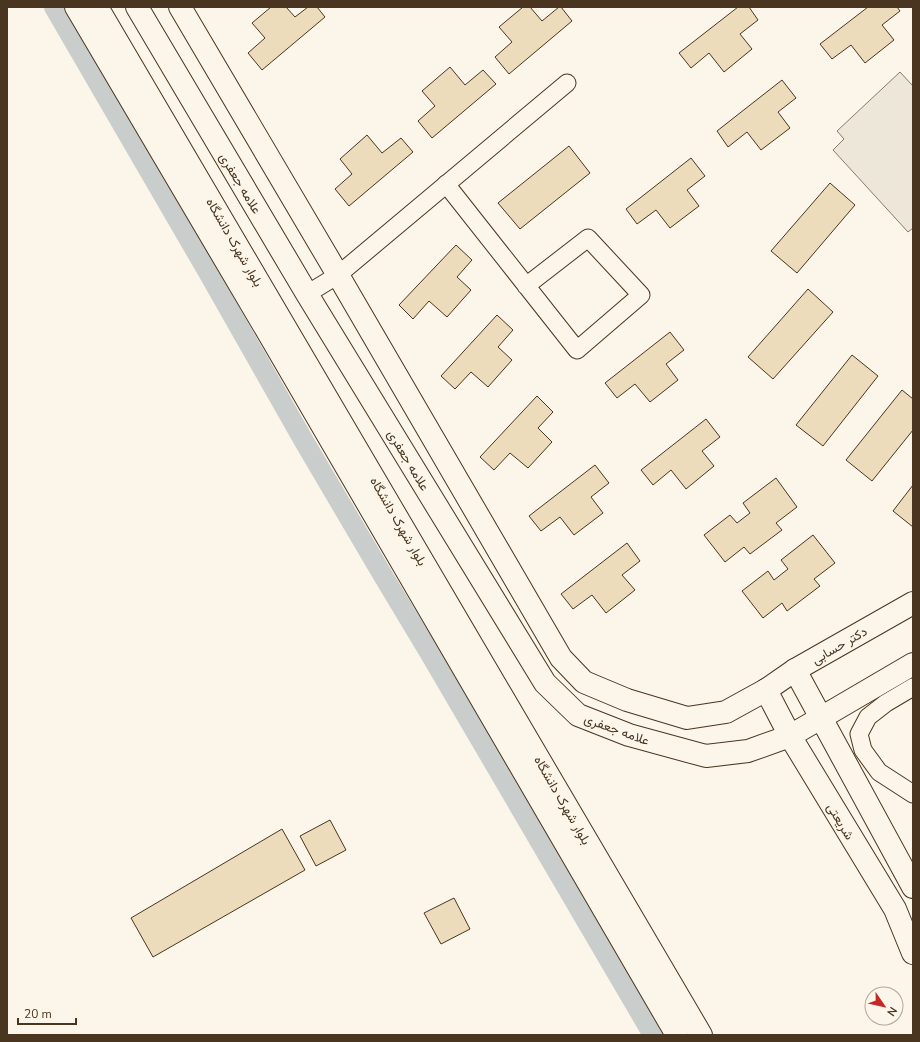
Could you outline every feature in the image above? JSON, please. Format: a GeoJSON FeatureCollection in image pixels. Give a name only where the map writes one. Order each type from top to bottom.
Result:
{"type":"FeatureCollection","features":[{"type":"Feature","properties":{"kind":"street","name":"بلوار شهرک دانشگاه"},"geometry":{"type":"LineString","coordinates":[[76,7],[266,329],[677,1035]]}},
{"type":"Feature","properties":{"kind":"street","name":"بلوار شهرک دانشگاه"},"geometry":{"type":"LineString","coordinates":[[98,7],[701,1035]]}},
{"type":"Feature","properties":{"kind":"street","name":"علامه جعفری"},"geometry":{"type":"LineString","coordinates":[[137,7],[307,294],[545,683],[578,715],[629,735],[706,756],[748,751],[790,736]]}},
{"type":"Feature","properties":{"kind":"street"},"geometry":{"type":"LineString","coordinates":[[180,7],[561,658],[584,682],[627,700],[687,718],[726,712],[766,690]]}},
{"type":"Feature","properties":{"kind":"street"},"geometry":{"type":"LineString","coordinates":[[307,294],[338,275],[567,83]]}},
{"type":"Feature","properties":{"kind":"street"},"geometry":{"type":"LineString","coordinates":[[446,184],[526,286],[577,350],[641,295],[588,238],[526,286]]}},
{"type":"Feature","properties":{"kind":"street","name":"دکتر حسابی"},"geometry":{"type":"LineString","coordinates":[[766,690],[795,670],[913,603]]}},
{"type":"Feature","properties":{"kind":"street"},"geometry":{"type":"LineString","coordinates":[[790,736],[913,664]]}},
{"type":"Feature","properties":{"kind":"street"},"geometry":{"type":"LineString","coordinates":[[795,670],[913,887]]}},
{"type":"Feature","properties":{"kind":"street"},"geometry":{"type":"LineString","coordinates":[[913,687],[868,717],[859,734],[863,750],[879,772],[913,794]]}},
{"type":"Feature","properties":{"kind":"street","name":"شریعتی"},"geometry":{"type":"LineString","coordinates":[[766,690],[790,736],[895,909],[913,953]]}},
{"type":"Feature","properties":{"kind":"shaded area"},"geometry":{"type":"Polygon","coordinates":[[[900,72],[913,86],[913,228],[908,232],[833,150],[844,139],[837,131],[900,72]]]}},
{"type":"Feature","properties":{"kind":"building"},"geometry":{"type":"Polygon","coordinates":[[[271,7],[286,7],[295,17],[308,7],[317,7],[325,17],[262,70],[248,53],[265,38],[252,23],[271,7]]]}},
{"type":"Feature","properties":{"kind":"building"},"geometry":{"type":"Polygon","coordinates":[[[523,7],[530,7],[542,21],[561,7],[572,21],[509,74],[495,57],[512,42],[499,27],[523,7]]]}},
{"type":"Feature","properties":{"kind":"building"},"geometry":{"type":"Polygon","coordinates":[[[738,7],[749,7],[758,20],[740,34],[752,49],[724,72],[709,53],[691,68],[679,53],[738,7]]]}},
{"type":"Feature","properties":{"kind":"building"},"geometry":{"type":"Polygon","coordinates":[[[868,7],[897,7],[900,11],[882,25],[894,40],[865,63],[851,45],[832,59],[820,44],[868,7]]]}},
{"type":"Feature","properties":{"kind":"building"},"geometry":{"type":"Polygon","coordinates":[[[450,67],[465,85],[483,70],[496,84],[432,138],[418,121],[435,106],[422,91],[450,67]]]}},
{"type":"Feature","properties":{"kind":"building"},"geometry":{"type":"Polygon","coordinates":[[[782,80],[796,98],[778,112],[790,128],[761,150],[747,132],[728,147],[717,131],[782,80]]]}},
{"type":"Feature","properties":{"kind":"building"},"geometry":{"type":"Polygon","coordinates":[[[367,135],[382,153],[401,138],[413,152],[349,206],[335,189],[352,174],[340,159],[367,135]]]}},
{"type":"Feature","properties":{"kind":"building"},"geometry":{"type":"Polygon","coordinates":[[[569,146],[590,173],[520,229],[498,203],[569,146]]]}},
{"type":"Feature","properties":{"kind":"building"},"geometry":{"type":"Polygon","coordinates":[[[691,158],[705,176],[687,190],[699,206],[670,228],[656,210],[637,224],[626,209],[691,158]]]}},
{"type":"Feature","properties":{"kind":"building"},"geometry":{"type":"Polygon","coordinates":[[[830,183],[855,205],[797,273],[771,251],[830,183]]]}},
{"type":"Feature","properties":{"kind":"building"},"geometry":{"type":"Polygon","coordinates":[[[456,245],[472,260],[457,277],[471,290],[447,317],[429,301],[413,319],[399,305],[456,245]]]}},
{"type":"Feature","properties":{"kind":"building"},"geometry":{"type":"Polygon","coordinates":[[[808,289],[833,312],[773,379],[748,357],[808,289]]]}},
{"type":"Feature","properties":{"kind":"building"},"geometry":{"type":"Polygon","coordinates":[[[497,315],[513,330],[498,347],[512,360],[488,387],[471,372],[455,389],[441,376],[497,315]]]}},
{"type":"Feature","properties":{"kind":"building"},"geometry":{"type":"Polygon","coordinates":[[[670,332],[684,350],[666,364],[678,380],[650,402],[635,384],[617,398],[605,383],[670,332]]]}},
{"type":"Feature","properties":{"kind":"building"},"geometry":{"type":"Polygon","coordinates":[[[852,355],[878,376],[823,446],[796,425],[852,355]]]}},
{"type":"Feature","properties":{"kind":"building"},"geometry":{"type":"Polygon","coordinates":[[[902,390],[913,399],[913,430],[872,481],[846,460],[902,390]]]}},
{"type":"Feature","properties":{"kind":"building"},"geometry":{"type":"Polygon","coordinates":[[[537,396],[553,412],[538,428],[552,442],[528,468],[510,453],[494,470],[480,457],[537,396]]]}},
{"type":"Feature","properties":{"kind":"building"},"geometry":{"type":"Polygon","coordinates":[[[706,419],[720,437],[702,451],[714,466],[686,489],[671,470],[653,485],[641,470],[706,419]]]}},
{"type":"Feature","properties":{"kind":"building"},"geometry":{"type":"Polygon","coordinates":[[[595,465],[609,483],[591,497],[603,513],[574,535],[560,517],[541,531],[529,516],[595,465]]]}},
{"type":"Feature","properties":{"kind":"building"},"geometry":{"type":"Polygon","coordinates":[[[776,478],[797,507],[776,523],[782,530],[750,554],[744,547],[725,562],[704,535],[730,515],[737,523],[750,513],[743,503],[776,478]]]}},
{"type":"Feature","properties":{"kind":"building"},"geometry":{"type":"Polygon","coordinates":[[[913,485],[913,527],[893,511],[913,485]]]}},
{"type":"Feature","properties":{"kind":"building"},"geometry":{"type":"Polygon","coordinates":[[[813,535],[835,563],[814,579],[820,586],[787,611],[782,603],[763,618],[742,591],[768,571],[774,580],[788,569],[781,560],[813,535]]]}},
{"type":"Feature","properties":{"kind":"building"},"geometry":{"type":"Polygon","coordinates":[[[627,543],[640,561],[622,575],[635,590],[606,613],[592,595],[573,609],[561,594],[627,543]]]}},
{"type":"Feature","properties":{"kind":"building"},"geometry":{"type":"Polygon","coordinates":[[[330,820],[346,850],[316,866],[300,836],[330,820]]]}},
{"type":"Feature","properties":{"kind":"building"},"geometry":{"type":"Polygon","coordinates":[[[282,829],[305,870],[153,957],[131,918],[282,829]]]}},
{"type":"Feature","properties":{"kind":"building"},"geometry":{"type":"Polygon","coordinates":[[[454,898],[470,929],[441,944],[424,913],[454,898]]]}},
{"type":"Feature","properties":{"kind":"waterway"},"geometry":{"type":"LineString","coordinates":[[54,7],[305,443],[653,1035]]}}]}
